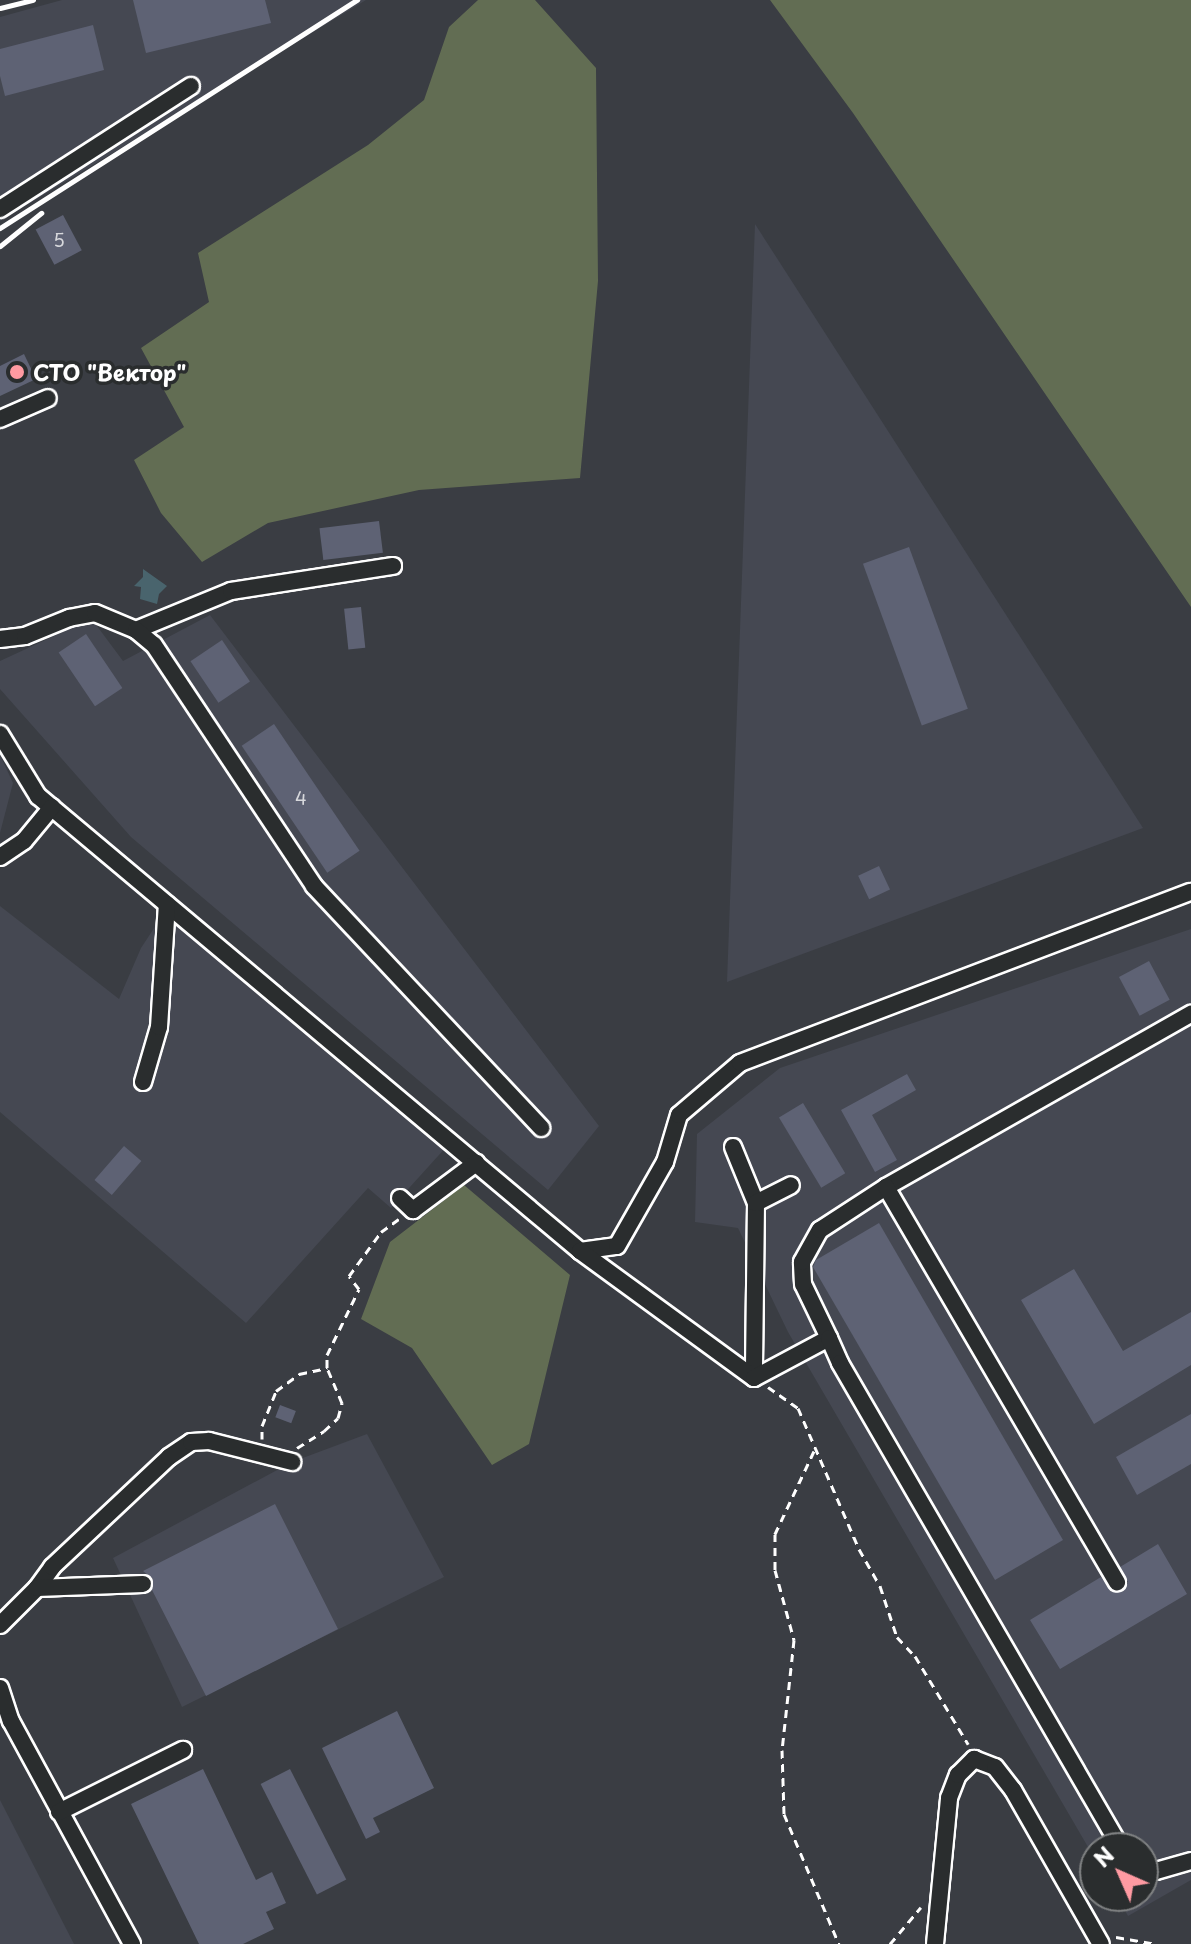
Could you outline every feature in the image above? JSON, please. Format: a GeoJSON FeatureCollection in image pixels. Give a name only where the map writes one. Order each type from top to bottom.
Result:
{"type":"FeatureCollection","features":[{"type":"Feature","properties":{"kind":"street"},"geometry":{"type":"LineString","coordinates":[[0,209],[191,86]]}},
{"type":"Feature","properties":{"kind":"street"},"geometry":{"type":"LineString","coordinates":[[0,419],[48,398]]}},
{"type":"Feature","properties":{"kind":"street"},"geometry":{"type":"LineString","coordinates":[[136,630],[231,591],[393,566]]}},
{"type":"Feature","properties":{"kind":"street"},"geometry":{"type":"LineString","coordinates":[[0,639],[25,636],[69,618],[95,613],[136,630],[154,645],[314,886],[541,1128]]}},
{"type":"Feature","properties":{"kind":"street"},"geometry":{"type":"LineString","coordinates":[[0,734],[38,796],[580,1251],[754,1378]]}},
{"type":"Feature","properties":{"kind":"street"},"geometry":{"type":"LineString","coordinates":[[0,857],[24,841],[52,807]]}},
{"type":"Feature","properties":{"kind":"street"},"geometry":{"type":"LineString","coordinates":[[580,1251],[617,1246],[665,1162],[679,1115],[740,1063],[1191,892]]}},
{"type":"Feature","properties":{"kind":"street"},"geometry":{"type":"LineString","coordinates":[[143,1082],[159,1027],[167,904]]}},
{"type":"Feature","properties":{"kind":"street"},"geometry":{"type":"LineString","coordinates":[[1112,1832],[840,1363],[803,1284],[802,1262],[820,1230],[886,1187],[1191,1014]]}},
{"type":"Feature","properties":{"kind":"street"},"geometry":{"type":"LineString","coordinates":[[733,1147],[756,1203],[754,1378]]}},
{"type":"Feature","properties":{"kind":"street"},"geometry":{"type":"LineString","coordinates":[[400,1198],[413,1210],[476,1163]]}},
{"type":"Feature","properties":{"kind":"street"},"geometry":{"type":"LineString","coordinates":[[756,1203],[791,1185]]}},
{"type":"Feature","properties":{"kind":"street"},"geometry":{"type":"LineString","coordinates":[[886,1187],[1117,1583]]}},
{"type":"Feature","properties":{"kind":"street"},"geometry":{"type":"LineString","coordinates":[[754,1378],[829,1338]]}},
{"type":"Feature","properties":{"kind":"street"},"geometry":{"type":"LineString","coordinates":[[0,1625],[74,1547],[169,1457],[191,1442],[209,1441],[286,1460]]}},
{"type":"Feature","properties":{"kind":"street"},"geometry":{"type":"LineString","coordinates":[[37,1588],[143,1584]]}},
{"type":"Feature","properties":{"kind":"street"},"geometry":{"type":"LineString","coordinates":[[0,1688],[11,1721],[132,1944]]}},
{"type":"Feature","properties":{"kind":"street"},"geometry":{"type":"LineString","coordinates":[[59,1812],[183,1750]]}},
{"type":"Feature","properties":{"kind":"street"},"geometry":{"type":"LineString","coordinates":[[935,1944],[949,1798],[958,1775],[974,1759],[995,1767],[1013,1790],[1098,1938]]}},
{"type":"Feature","properties":{"kind":"street"},"geometry":{"type":"LineString","coordinates":[[1159,1870],[1191,1861]]}},
{"type":"Feature","properties":{"kind":"path"},"geometry":{"type":"LineString","coordinates":[[286,1460],[338,1418],[342,1403],[327,1368],[327,1355],[359,1289],[349,1276],[381,1232],[413,1210]]}},
{"type":"Feature","properties":{"kind":"path"},"geometry":{"type":"LineString","coordinates":[[261,1454],[262,1426],[276,1391],[299,1374],[327,1368]]}},
{"type":"Feature","properties":{"kind":"path"},"geometry":{"type":"LineString","coordinates":[[754,1378],[798,1408],[859,1549],[880,1586],[897,1637],[915,1656],[964,1735],[974,1759]]}},
{"type":"Feature","properties":{"kind":"path"},"geometry":{"type":"LineString","coordinates":[[814,1451],[775,1534],[775,1570],[794,1640],[782,1750],[784,1814],[839,1944]]}},
{"type":"Feature","properties":{"kind":"path"},"geometry":{"type":"LineString","coordinates":[[890,1944],[940,1889]]}},
{"type":"Feature","properties":{"kind":"path"},"geometry":{"type":"LineString","coordinates":[[1098,1938],[1156,1944]]}},
{"type":"Feature","properties":{"kind":"shaded area"},"geometry":{"type":"Polygon","coordinates":[[[62,0],[366,0],[0,221],[0,17],[62,0]]]}},
{"type":"Feature","properties":{"kind":"shaded area"},"geometry":{"type":"Polygon","coordinates":[[[755,224],[1143,828],[727,982],[755,224]]]}},
{"type":"Feature","properties":{"kind":"shaded area"},"geometry":{"type":"Polygon","coordinates":[[[210,615],[599,1126],[548,1190],[131,837],[0,689],[0,661],[82,623],[94,622],[123,661],[210,615]]]}},
{"type":"Feature","properties":{"kind":"shaded area"},"geometry":{"type":"Polygon","coordinates":[[[0,755],[13,783],[0,833],[0,755]]]}},
{"type":"Feature","properties":{"kind":"shaded area"},"geometry":{"type":"Polygon","coordinates":[[[0,906],[119,999],[141,948],[164,913],[448,1145],[391,1208],[368,1188],[246,1323],[0,1112],[0,906]]]}},
{"type":"Feature","properties":{"kind":"shaded area"},"geometry":{"type":"Polygon","coordinates":[[[1191,929],[1191,1880],[1159,1898],[1159,1832],[1079,1832],[788,1332],[738,1228],[695,1222],[697,1134],[780,1068],[1191,929]]]}},
{"type":"Feature","properties":{"kind":"shaded area"},"geometry":{"type":"Polygon","coordinates":[[[367,1434],[444,1577],[182,1707],[113,1558],[292,1462],[367,1434]]]}},
{"type":"Feature","properties":{"kind":"shaded area"},"geometry":{"type":"Polygon","coordinates":[[[0,1800],[74,1944],[0,1944],[0,1800]]]}},
{"type":"Feature","properties":{"kind":"green space"},"geometry":{"type":"Polygon","coordinates":[[[478,0],[535,0],[596,68],[598,281],[580,478],[419,490],[268,523],[202,562],[161,513],[134,460],[184,427],[141,348],[209,302],[198,253],[368,145],[424,100],[449,27],[478,0]]]}},
{"type":"Feature","properties":{"kind":"green space"},"geometry":{"type":"Polygon","coordinates":[[[770,0],[1191,0],[1191,607],[853,113],[770,0]]]}},
{"type":"Feature","properties":{"kind":"green space"},"geometry":{"type":"Polygon","coordinates":[[[464,1185],[570,1275],[529,1444],[492,1465],[412,1348],[361,1319],[390,1242],[464,1185]]]}},
{"type":"Feature","properties":{"kind":"water"},"geometry":{"type":"Polygon","coordinates":[[[143,569],[167,586],[159,594],[157,604],[140,599],[141,587],[134,586],[143,577],[143,569]]]}},
{"type":"Feature","properties":{"kind":"building"},"geometry":{"type":"Polygon","coordinates":[[[133,0],[265,0],[271,23],[146,53],[133,0]]]}},
{"type":"Feature","properties":{"kind":"building"},"geometry":{"type":"Polygon","coordinates":[[[93,25],[104,70],[5,96],[0,76],[0,49],[93,25]]]}},
{"type":"Feature","properties":{"kind":"building"},"geometry":{"type":"Polygon","coordinates":[[[63,215],[82,250],[54,265],[36,230],[63,215]]]}},
{"type":"Feature","properties":{"kind":"building","name":"СТО \"Вектор\""},"geometry":{"type":"Polygon","coordinates":[[[24,354],[36,379],[0,396],[0,366],[24,354]]]}},
{"type":"Feature","properties":{"kind":"building"},"geometry":{"type":"Polygon","coordinates":[[[379,521],[383,553],[323,560],[319,528],[379,521]]]}},
{"type":"Feature","properties":{"kind":"building"},"geometry":{"type":"Polygon","coordinates":[[[909,547],[968,709],[922,725],[863,564],[909,547]]]}},
{"type":"Feature","properties":{"kind":"building"},"geometry":{"type":"Polygon","coordinates":[[[361,607],[365,648],[348,650],[344,609],[361,607]]]}},
{"type":"Feature","properties":{"kind":"building"},"geometry":{"type":"Polygon","coordinates":[[[86,634],[122,688],[95,706],[59,652],[86,634]]]}},
{"type":"Feature","properties":{"kind":"building"},"geometry":{"type":"Polygon","coordinates":[[[222,640],[250,681],[218,703],[190,661],[222,640]]]}},
{"type":"Feature","properties":{"kind":"building"},"geometry":{"type":"Polygon","coordinates":[[[274,724],[360,851],[327,873],[242,746],[274,724]]]}},
{"type":"Feature","properties":{"kind":"building"},"geometry":{"type":"Polygon","coordinates":[[[879,866],[890,890],[869,899],[858,876],[879,866]]]}},
{"type":"Feature","properties":{"kind":"building"},"geometry":{"type":"Polygon","coordinates":[[[1149,961],[1170,1000],[1140,1016],[1119,977],[1149,961]]]}},
{"type":"Feature","properties":{"kind":"building"},"geometry":{"type":"Polygon","coordinates":[[[907,1074],[916,1090],[872,1115],[897,1160],[875,1172],[841,1110],[907,1074]]]}},
{"type":"Feature","properties":{"kind":"building"},"geometry":{"type":"Polygon","coordinates":[[[803,1103],[845,1173],[821,1188],[779,1117],[803,1103]]]}},
{"type":"Feature","properties":{"kind":"building"},"geometry":{"type":"Polygon","coordinates":[[[124,1146],[141,1161],[112,1195],[94,1180],[124,1146]]]}},
{"type":"Feature","properties":{"kind":"building"},"geometry":{"type":"Polygon","coordinates":[[[879,1223],[1063,1540],[995,1580],[813,1267],[816,1260],[879,1223]]]}},
{"type":"Feature","properties":{"kind":"building"},"geometry":{"type":"Polygon","coordinates":[[[1074,1269],[1123,1351],[1191,1312],[1191,1365],[1094,1424],[1021,1300],[1074,1269]]]}},
{"type":"Feature","properties":{"kind":"building"},"geometry":{"type":"Polygon","coordinates":[[[280,1405],[296,1411],[291,1423],[275,1417],[280,1405]]]}},
{"type":"Feature","properties":{"kind":"building"},"geometry":{"type":"Polygon","coordinates":[[[1191,1414],[1191,1464],[1137,1495],[1116,1457],[1191,1414]]]}},
{"type":"Feature","properties":{"kind":"building"},"geometry":{"type":"Polygon","coordinates":[[[275,1504],[338,1629],[206,1696],[152,1590],[153,1579],[143,1571],[275,1504]]]}},
{"type":"Feature","properties":{"kind":"building"},"geometry":{"type":"Polygon","coordinates":[[[1158,1544],[1187,1594],[1060,1669],[1030,1620],[1101,1577],[1111,1592],[1123,1592],[1128,1582],[1120,1567],[1158,1544]]]}},
{"type":"Feature","properties":{"kind":"building"},"geometry":{"type":"Polygon","coordinates":[[[397,1711],[434,1788],[373,1818],[380,1832],[366,1839],[322,1748],[397,1711]]]}},
{"type":"Feature","properties":{"kind":"building"},"geometry":{"type":"Polygon","coordinates":[[[203,1769],[256,1880],[272,1872],[286,1903],[266,1912],[274,1929],[243,1944],[199,1944],[131,1804],[203,1769]]]}},
{"type":"Feature","properties":{"kind":"building"},"geometry":{"type":"Polygon","coordinates":[[[290,1769],[346,1879],[317,1894],[261,1784],[290,1769]]]}},
{"type":"Feature","properties":{"kind":"railway"},"geometry":{"type":"LineString","coordinates":[[0,8],[33,0]]}},
{"type":"Feature","properties":{"kind":"railway"},"geometry":{"type":"LineString","coordinates":[[0,228],[357,0]]}},
{"type":"Feature","properties":{"kind":"railway"},"geometry":{"type":"LineString","coordinates":[[0,246],[41,213]]}},
{"type":"Feature","properties":{"kind":"place","name":"СТО \"Вектор\""},"geometry":{"type":"Point","coordinates":[17,372]}}]}
